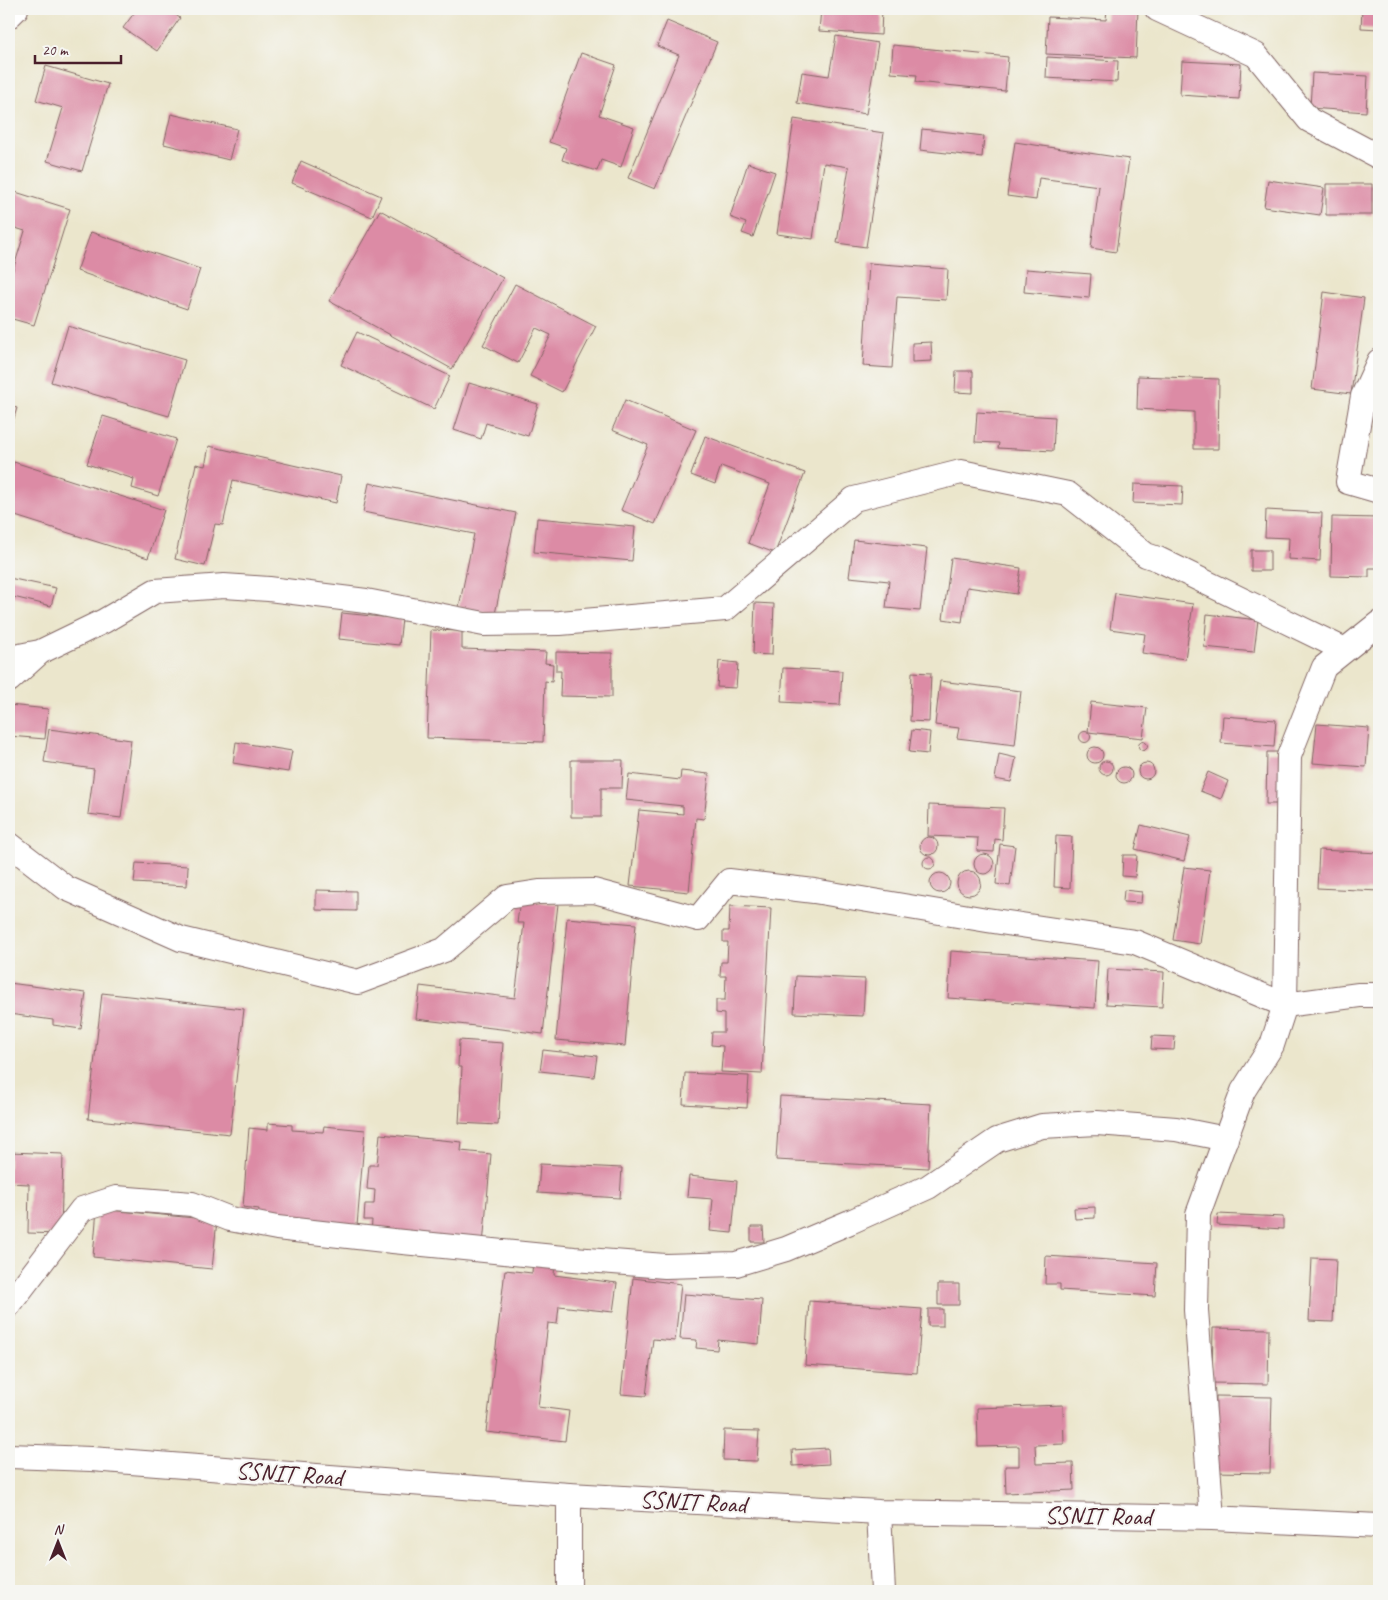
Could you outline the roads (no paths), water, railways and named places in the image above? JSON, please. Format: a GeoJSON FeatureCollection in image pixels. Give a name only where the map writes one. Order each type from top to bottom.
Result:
{"type":"FeatureCollection","features":[{"type":"Feature","properties":{"kind":"street"},"geometry":{"type":"LineString","coordinates":[[9,16],[16,9]]}},
{"type":"Feature","properties":{"kind":"street"},"geometry":{"type":"LineString","coordinates":[[1157,9],[1256,55],[1309,120],[1379,157]]}},
{"type":"Feature","properties":{"kind":"street"},"geometry":{"type":"LineString","coordinates":[[1379,361],[1362,396],[1348,482],[1379,491]]}},
{"type":"Feature","properties":{"kind":"street"},"geometry":{"type":"LineString","coordinates":[[9,658],[40,652],[104,621],[155,591],[224,586],[269,589],[366,601],[484,624],[560,623],[725,609],[854,498],[961,472],[1068,494],[1146,555],[1158,559],[1346,650]]}},
{"type":"Feature","properties":{"kind":"street"},"geometry":{"type":"LineString","coordinates":[[1212,1518],[1196,1310],[1198,1214],[1243,1091],[1272,1045],[1285,1005],[1290,756],[1324,667],[1379,623]]}},
{"type":"Feature","properties":{"kind":"street"},"geometry":{"type":"LineString","coordinates":[[9,680],[40,652]]}},
{"type":"Feature","properties":{"kind":"street"},"geometry":{"type":"LineString","coordinates":[[9,844],[66,888],[181,939],[358,982],[444,950],[507,897],[539,892],[594,891],[698,919],[729,880],[814,891],[1135,942],[1285,1005],[1359,995],[1379,995]]}},
{"type":"Feature","properties":{"kind":"street"},"geometry":{"type":"LineString","coordinates":[[9,1305],[82,1210],[116,1198],[192,1204],[240,1221],[277,1228],[364,1238],[574,1259],[656,1265],[736,1264],[786,1249],[928,1187],[996,1140],[1042,1126],[1097,1123],[1176,1129],[1226,1139]]}},
{"type":"Feature","properties":{"kind":"street","name":"SSNIT Road"},"geometry":{"type":"LineString","coordinates":[[9,1456],[91,1459],[569,1495],[879,1512],[1212,1518],[1379,1526]]}},
{"type":"Feature","properties":{"kind":"street"},"geometry":{"type":"LineString","coordinates":[[569,1495],[570,1591]]}},
{"type":"Feature","properties":{"kind":"street"},"geometry":{"type":"LineString","coordinates":[[879,1512],[883,1591]]}}]}
